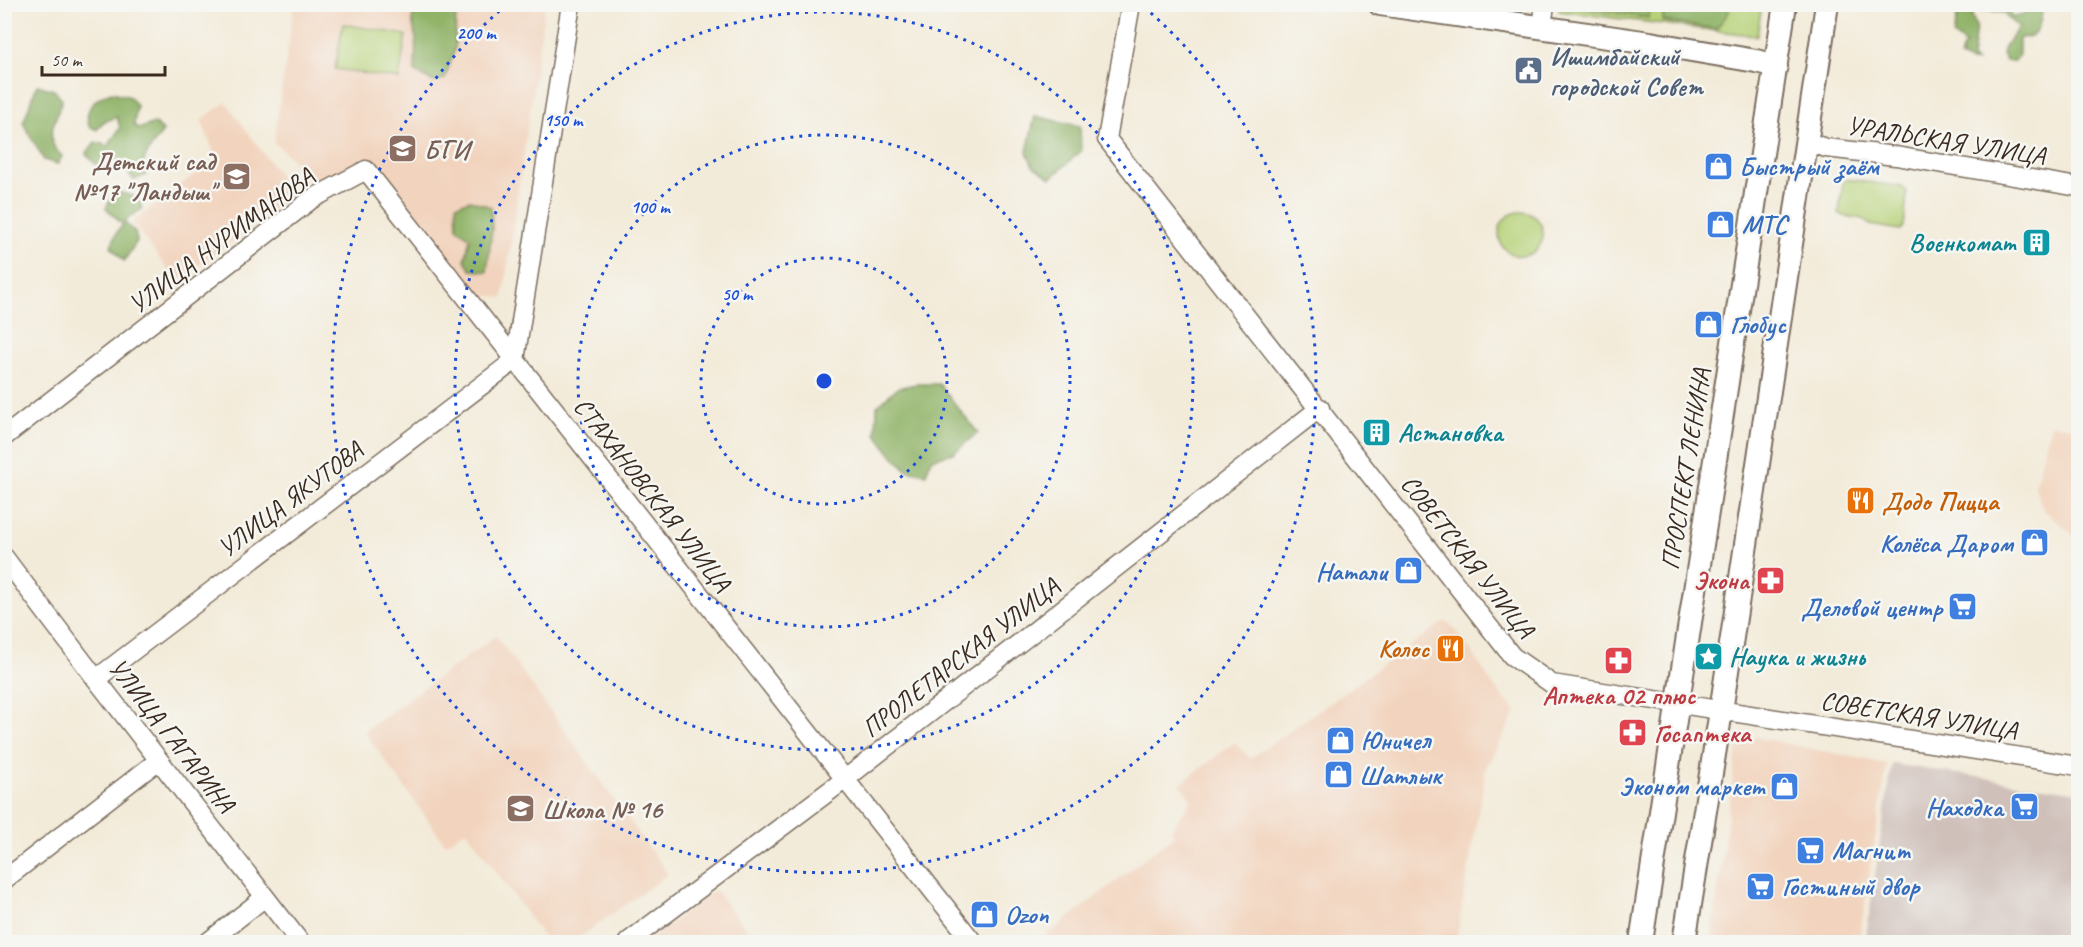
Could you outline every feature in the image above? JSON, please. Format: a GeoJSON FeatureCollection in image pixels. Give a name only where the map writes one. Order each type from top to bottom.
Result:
{"type":"FeatureCollection","features":[{"type":"Feature","properties":{"kind":"street"},"geometry":{"type":"LineString","coordinates":[[515,360],[571,4]]}},
{"type":"Feature","properties":{"kind":"street","name":"СОВЕТСКАЯ УЛИЦА"},"geometry":{"type":"LineString","coordinates":[[1131,4],[1107,139],[1512,656],[1552,684],[2079,766]]}},
{"type":"Feature","properties":{"kind":"street"},"geometry":{"type":"LineString","coordinates":[[1380,4],[1662,45],[1776,66]]}},
{"type":"Feature","properties":{"kind":"street"},"geometry":{"type":"LineString","coordinates":[[1542,28],[1545,4]]}},
{"type":"Feature","properties":{"kind":"street","name":"ПРОСПЕКТ ЛЕНИНА"},"geometry":{"type":"LineString","coordinates":[[1641,942],[1785,4]]}},
{"type":"Feature","properties":{"kind":"street"},"geometry":{"type":"LineString","coordinates":[[1684,942],[1827,4]]}},
{"type":"Feature","properties":{"kind":"street","name":"УРАЛЬСКАЯ УЛИЦА"},"geometry":{"type":"LineString","coordinates":[[1807,141],[1826,148],[1896,156],[2079,187]]}},
{"type":"Feature","properties":{"kind":"street","name":"УЛИЦА НУРИМАНОВА"},"geometry":{"type":"LineString","coordinates":[[4,437],[312,199],[366,170],[515,360]]}},
{"type":"Feature","properties":{"kind":"street","name":"УЛИЦА ЯКУТОВА"},"geometry":{"type":"LineString","coordinates":[[96,679],[515,360]]}},
{"type":"Feature","properties":{"kind":"street","name":"СТАХАНОВСКАЯ УЛИЦА"},"geometry":{"type":"LineString","coordinates":[[515,360],[973,942]]}},
{"type":"Feature","properties":{"kind":"street","name":"ПРОЛЕТАРСКАЯ УЛИЦА"},"geometry":{"type":"LineString","coordinates":[[628,942],[844,780],[1320,408]]}},
{"type":"Feature","properties":{"kind":"street","name":"УЛИЦА ГАГАРИНА"},"geometry":{"type":"LineString","coordinates":[[4,557],[300,942]]}},
{"type":"Feature","properties":{"kind":"street"},"geometry":{"type":"LineString","coordinates":[[4,880],[159,760]]}},
{"type":"Feature","properties":{"kind":"street"},"geometry":{"type":"LineString","coordinates":[[208,942],[266,897]]}},
{"type":"Feature","properties":{"kind":"shaded area","name":"БГИ"},"geometry":{"type":"Polygon","coordinates":[[[294,5],[545,5],[503,298],[468,292],[363,156],[320,186],[274,142],[294,5]]]}},
{"type":"Feature","properties":{"kind":"shaded area","name":"Детский сад №17 \"Ландыш\""},"geometry":{"type":"Polygon","coordinates":[[[226,102],[293,194],[177,282],[132,222],[216,158],[201,120],[226,102]]]}},
{"type":"Feature","properties":{"kind":"shaded area"},"geometry":{"type":"Polygon","coordinates":[[[2051,424],[2078,428],[2078,539],[2043,509],[2035,487],[2051,424]]]}},
{"type":"Feature","properties":{"kind":"shaded area","name":"Шатлык"},"geometry":{"type":"Polygon","coordinates":[[[1445,621],[1473,653],[1492,684],[1516,712],[1486,767],[1456,942],[1038,942],[1175,835],[1171,829],[1192,801],[1180,784],[1235,742],[1250,759],[1445,621]]]}},
{"type":"Feature","properties":{"kind":"shaded area","name":"Школа № 16"},"geometry":{"type":"Polygon","coordinates":[[[496,636],[668,874],[573,942],[547,942],[466,830],[445,844],[364,731],[496,636]]]}},
{"type":"Feature","properties":{"kind":"shaded area"},"geometry":{"type":"Polygon","coordinates":[[[1739,734],[1887,764],[1859,942],[1711,942],[1739,734]]]}},
{"type":"Feature","properties":{"kind":"shaded area"},"geometry":{"type":"Polygon","coordinates":[[[1892,764],[2078,792],[2078,942],[1865,942],[1892,764]]]}},
{"type":"Feature","properties":{"kind":"shaded area"},"geometry":{"type":"Polygon","coordinates":[[[715,890],[757,942],[644,942],[715,890]]]}},
{"type":"Feature","properties":{"kind":"green space"},"geometry":{"type":"Polygon","coordinates":[[[416,4],[456,5],[455,48],[445,79],[434,82],[415,72],[416,39],[412,20],[416,4]]]}},
{"type":"Feature","properties":{"kind":"green space"},"geometry":{"type":"Polygon","coordinates":[[[1560,4],[1762,5],[1757,36],[1559,11],[1560,4]]]}},
{"type":"Feature","properties":{"kind":"green space"},"geometry":{"type":"Polygon","coordinates":[[[1569,5],[1651,5],[1648,18],[1569,5]]]}},
{"type":"Feature","properties":{"kind":"green space"},"geometry":{"type":"Polygon","coordinates":[[[1665,5],[1728,5],[1729,12],[1716,29],[1662,21],[1665,5]]]}},
{"type":"Feature","properties":{"kind":"green space"},"geometry":{"type":"Polygon","coordinates":[[[1969,5],[2008,5],[2012,18],[2037,8],[2042,11],[2042,14],[2035,33],[2029,37],[2019,38],[2019,54],[2015,61],[2006,61],[2002,54],[2004,47],[2019,27],[2004,13],[1981,10],[1974,6],[1972,16],[1976,26],[1972,58],[1976,62],[1970,62],[1960,57],[1966,45],[1953,35],[1958,12],[1968,11],[1969,5]]]}},
{"type":"Feature","properties":{"kind":"green space"},"geometry":{"type":"Polygon","coordinates":[[[343,24],[406,35],[399,79],[335,69],[343,24]]]}},
{"type":"Feature","properties":{"kind":"green space"},"geometry":{"type":"Polygon","coordinates":[[[37,85],[54,90],[62,99],[51,136],[52,143],[62,156],[58,164],[44,160],[23,123],[37,85]]]}},
{"type":"Feature","properties":{"kind":"green space"},"geometry":{"type":"Polygon","coordinates":[[[112,92],[130,97],[137,106],[134,125],[139,129],[154,123],[163,131],[145,158],[143,164],[146,175],[134,180],[124,168],[106,171],[86,154],[95,142],[108,146],[120,128],[117,117],[103,122],[97,130],[89,126],[88,114],[92,104],[112,92]]]}},
{"type":"Feature","properties":{"kind":"green space"},"geometry":{"type":"Polygon","coordinates":[[[1035,116],[1080,126],[1081,151],[1051,178],[1033,166],[1027,152],[1035,116]]]}},
{"type":"Feature","properties":{"kind":"green space"},"geometry":{"type":"Polygon","coordinates":[[[1847,179],[1902,187],[1907,192],[1904,226],[1900,230],[1870,225],[1864,219],[1839,213],[1843,183],[1847,179]]]}},
{"type":"Feature","properties":{"kind":"green space"},"geometry":{"type":"Polygon","coordinates":[[[115,191],[139,198],[142,209],[129,217],[125,223],[135,232],[137,241],[124,261],[111,246],[123,225],[106,208],[115,191]]]}},
{"type":"Feature","properties":{"kind":"green space"},"geometry":{"type":"Polygon","coordinates":[[[470,200],[491,207],[492,229],[487,272],[471,270],[465,260],[470,238],[457,228],[456,205],[470,200]]]}},
{"type":"Feature","properties":{"kind":"green space"},"geometry":{"type":"Polygon","coordinates":[[[1521,212],[1536,219],[1543,234],[1536,249],[1521,256],[1506,249],[1499,234],[1506,219],[1521,212]]]}},
{"type":"Feature","properties":{"kind":"green space"},"geometry":{"type":"Polygon","coordinates":[[[916,384],[939,384],[978,433],[953,453],[931,459],[926,474],[907,470],[876,434],[877,406],[897,388],[916,384]]]}},
{"type":"Feature","properties":{"kind":"place","name":"Ишимбайский городской Совет"},"geometry":{"type":"Point","coordinates":[1529,71]}},
{"type":"Feature","properties":{"kind":"place","name":"БГИ"},"geometry":{"type":"Point","coordinates":[403,149]}},
{"type":"Feature","properties":{"kind":"place","name":"Быстрый заём"},"geometry":{"type":"Point","coordinates":[1718,166]}},
{"type":"Feature","properties":{"kind":"place","name":"Детский сад №17 \"Ландыш\""},"geometry":{"type":"Point","coordinates":[236,176]}},
{"type":"Feature","properties":{"kind":"place","name":"МТС"},"geometry":{"type":"Point","coordinates":[1721,224]}},
{"type":"Feature","properties":{"kind":"place","name":"Военкомат"},"geometry":{"type":"Point","coordinates":[2036,242]}},
{"type":"Feature","properties":{"kind":"place","name":"Глобус"},"geometry":{"type":"Point","coordinates":[1709,324]}},
{"type":"Feature","properties":{"kind":"place","name":"Астановка"},"geometry":{"type":"Point","coordinates":[1377,432]}},
{"type":"Feature","properties":{"kind":"place","name":"Додо Пицца"},"geometry":{"type":"Point","coordinates":[1861,501]}},
{"type":"Feature","properties":{"kind":"place","name":"Колёса Даром"},"geometry":{"type":"Point","coordinates":[2034,543]}},
{"type":"Feature","properties":{"kind":"place","name":"Натали"},"geometry":{"type":"Point","coordinates":[1408,571]}},
{"type":"Feature","properties":{"kind":"place","name":"Экона"},"geometry":{"type":"Point","coordinates":[1770,580]}},
{"type":"Feature","properties":{"kind":"place","name":"Деловой центр"},"geometry":{"type":"Point","coordinates":[1963,607]}},
{"type":"Feature","properties":{"kind":"place","name":"Колос"},"geometry":{"type":"Point","coordinates":[1450,648]}},
{"type":"Feature","properties":{"kind":"place","name":"Наука и жизнь"},"geometry":{"type":"Point","coordinates":[1708,656]}},
{"type":"Feature","properties":{"kind":"place","name":"Аптека 02 плюс"},"geometry":{"type":"Point","coordinates":[1619,661]}},
{"type":"Feature","properties":{"kind":"place","name":"Госаптека"},"geometry":{"type":"Point","coordinates":[1633,733]}},
{"type":"Feature","properties":{"kind":"place","name":"Юничел"},"geometry":{"type":"Point","coordinates":[1340,740]}},
{"type":"Feature","properties":{"kind":"place","name":"Шатлык"},"geometry":{"type":"Point","coordinates":[1338,775]}},
{"type":"Feature","properties":{"kind":"place","name":"Эконом маркет"},"geometry":{"type":"Point","coordinates":[1785,786]}},
{"type":"Feature","properties":{"kind":"place","name":"Находка"},"geometry":{"type":"Point","coordinates":[2024,807]}},
{"type":"Feature","properties":{"kind":"place","name":"Школа № 16"},"geometry":{"type":"Point","coordinates":[521,809]}},
{"type":"Feature","properties":{"kind":"place","name":"Магнит"},"geometry":{"type":"Point","coordinates":[1811,850]}},
{"type":"Feature","properties":{"kind":"place","name":"Гостиный двор"},"geometry":{"type":"Point","coordinates":[1761,886]}},
{"type":"Feature","properties":{"kind":"place","name":"Ozon"},"geometry":{"type":"Point","coordinates":[984,914]}}]}
